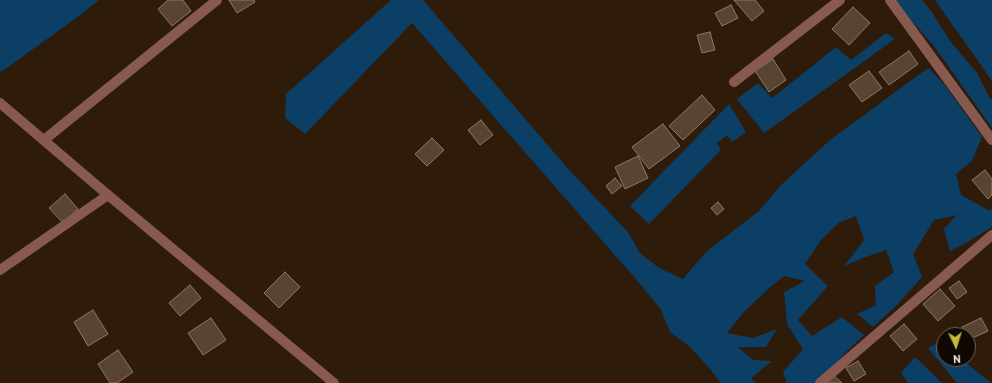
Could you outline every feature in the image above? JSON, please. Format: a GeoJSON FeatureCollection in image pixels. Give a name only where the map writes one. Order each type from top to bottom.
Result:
{"type":"FeatureCollection","features":[{"type":"Feature","properties":{"kind":"street"},"geometry":{"type":"LineString","coordinates":[[44,140],[217,0]]}},
{"type":"Feature","properties":{"kind":"street"},"geometry":{"type":"LineString","coordinates":[[734,82],[840,0]]}},
{"type":"Feature","properties":{"kind":"street"},"geometry":{"type":"LineString","coordinates":[[890,0],[992,140]]}},
{"type":"Feature","properties":{"kind":"street"},"geometry":{"type":"LineString","coordinates":[[0,103],[334,383]]}},
{"type":"Feature","properties":{"kind":"street"},"geometry":{"type":"LineString","coordinates":[[0,270],[108,195]]}},
{"type":"Feature","properties":{"kind":"street"},"geometry":{"type":"LineString","coordinates":[[820,383],[992,235]]}},
{"type":"Feature","properties":{"kind":"water"},"geometry":{"type":"Polygon","coordinates":[[[0,0],[99,0],[1,72],[0,0]]]}},
{"type":"Feature","properties":{"kind":"water"},"geometry":{"type":"Polygon","coordinates":[[[391,0],[423,0],[570,171],[627,231],[640,253],[659,268],[683,279],[707,251],[759,211],[781,185],[830,140],[928,68],[944,84],[982,137],[972,161],[956,174],[961,195],[988,210],[992,209],[992,227],[950,251],[944,229],[957,215],[934,220],[913,254],[922,277],[895,307],[873,327],[857,314],[876,305],[875,286],[894,272],[886,250],[844,266],[864,240],[856,216],[838,223],[821,240],[805,264],[828,286],[798,320],[812,336],[842,317],[864,335],[847,351],[818,383],[787,383],[783,372],[803,349],[787,324],[784,292],[805,281],[784,276],[743,313],[727,333],[753,338],[777,329],[766,347],[738,347],[753,360],[772,361],[751,378],[756,383],[721,383],[689,346],[670,332],[661,310],[641,285],[412,23],[305,134],[285,118],[286,94],[391,0]]]}},
{"type":"Feature","properties":{"kind":"water"},"geometry":{"type":"Polygon","coordinates":[[[896,0],[922,0],[931,11],[950,41],[977,73],[992,100],[992,128],[934,46],[904,12],[896,0]]]}},
{"type":"Feature","properties":{"kind":"water"},"geometry":{"type":"Polygon","coordinates":[[[935,0],[992,0],[992,81],[935,0]]]}},
{"type":"Feature","properties":{"kind":"water"},"geometry":{"type":"Polygon","coordinates":[[[886,33],[895,39],[764,133],[737,99],[758,83],[772,98],[836,47],[851,60],[886,33]]]}},
{"type":"Feature","properties":{"kind":"water"},"geometry":{"type":"Polygon","coordinates":[[[729,104],[746,132],[732,142],[727,135],[717,143],[721,150],[649,224],[630,206],[729,104]]]}},
{"type":"Feature","properties":{"kind":"water"},"geometry":{"type":"Polygon","coordinates":[[[936,344],[936,358],[928,348],[936,344]]]}},
{"type":"Feature","properties":{"kind":"water"},"geometry":{"type":"Polygon","coordinates":[[[915,357],[942,383],[908,383],[901,373],[915,357]]]}},
{"type":"Feature","properties":{"kind":"water"},"geometry":{"type":"Polygon","coordinates":[[[944,367],[971,367],[991,383],[957,383],[944,367]]]}},
{"type":"Feature","properties":{"kind":"building"},"geometry":{"type":"Polygon","coordinates":[[[168,0],[183,0],[191,11],[172,26],[158,9],[168,0]]]}},
{"type":"Feature","properties":{"kind":"building"},"geometry":{"type":"Polygon","coordinates":[[[229,0],[254,0],[255,2],[237,13],[229,0]]]}},
{"type":"Feature","properties":{"kind":"building"},"geometry":{"type":"Polygon","coordinates":[[[734,0],[755,0],[764,11],[752,21],[734,0]]]}},
{"type":"Feature","properties":{"kind":"building"},"geometry":{"type":"Polygon","coordinates":[[[731,5],[738,18],[722,26],[715,13],[731,5]]]}},
{"type":"Feature","properties":{"kind":"building"},"geometry":{"type":"Polygon","coordinates":[[[853,7],[870,23],[849,45],[832,29],[853,7]]]}},
{"type":"Feature","properties":{"kind":"building"},"geometry":{"type":"Polygon","coordinates":[[[710,32],[715,50],[702,53],[697,35],[710,32]]]}},
{"type":"Feature","properties":{"kind":"building"},"geometry":{"type":"Polygon","coordinates":[[[909,51],[918,64],[889,85],[879,72],[909,51]]]}},
{"type":"Feature","properties":{"kind":"building"},"geometry":{"type":"Polygon","coordinates":[[[773,59],[786,80],[769,92],[755,71],[773,59]]]}},
{"type":"Feature","properties":{"kind":"building"},"geometry":{"type":"Polygon","coordinates":[[[869,71],[882,88],[862,102],[849,85],[869,71]]]}},
{"type":"Feature","properties":{"kind":"building"},"geometry":{"type":"Polygon","coordinates":[[[702,95],[715,110],[683,140],[669,126],[702,95]]]}},
{"type":"Feature","properties":{"kind":"building"},"geometry":{"type":"Polygon","coordinates":[[[481,120],[493,135],[480,145],[468,130],[481,120]]]}},
{"type":"Feature","properties":{"kind":"building"},"geometry":{"type":"Polygon","coordinates":[[[663,124],[680,146],[649,169],[632,147],[663,124]]]}},
{"type":"Feature","properties":{"kind":"building"},"geometry":{"type":"Polygon","coordinates":[[[432,138],[444,150],[427,166],[415,154],[432,138]]]}},
{"type":"Feature","properties":{"kind":"building"},"geometry":{"type":"Polygon","coordinates":[[[638,156],[648,178],[625,189],[615,167],[638,156]]]}},
{"type":"Feature","properties":{"kind":"building"},"geometry":{"type":"Polygon","coordinates":[[[985,170],[992,179],[992,195],[988,199],[972,180],[985,170]]]}},
{"type":"Feature","properties":{"kind":"building"},"geometry":{"type":"Polygon","coordinates":[[[615,178],[622,186],[612,194],[606,186],[615,178]]]}},
{"type":"Feature","properties":{"kind":"building"},"geometry":{"type":"Polygon","coordinates":[[[65,194],[78,209],[63,223],[49,208],[65,194]]]}},
{"type":"Feature","properties":{"kind":"building"},"geometry":{"type":"Polygon","coordinates":[[[718,202],[724,209],[717,215],[711,208],[718,202]]]}},
{"type":"Feature","properties":{"kind":"building"},"geometry":{"type":"Polygon","coordinates":[[[285,272],[300,287],[279,308],[264,293],[285,272]]]}},
{"type":"Feature","properties":{"kind":"building"},"geometry":{"type":"Polygon","coordinates":[[[959,281],[967,292],[957,299],[949,288],[959,281]]]}},
{"type":"Feature","properties":{"kind":"building"},"geometry":{"type":"Polygon","coordinates":[[[190,285],[201,298],[180,316],[169,303],[190,285]]]}},
{"type":"Feature","properties":{"kind":"building"},"geometry":{"type":"Polygon","coordinates":[[[940,289],[955,306],[938,321],[923,304],[940,289]]]}},
{"type":"Feature","properties":{"kind":"building"},"geometry":{"type":"Polygon","coordinates":[[[93,310],[108,334],[88,346],[74,322],[93,310]]]}},
{"type":"Feature","properties":{"kind":"building"},"geometry":{"type":"Polygon","coordinates":[[[211,318],[226,340],[203,355],[188,333],[211,318]]]}},
{"type":"Feature","properties":{"kind":"building"},"geometry":{"type":"Polygon","coordinates":[[[981,318],[988,331],[976,336],[976,327],[962,327],[981,318]]]}},
{"type":"Feature","properties":{"kind":"building"},"geometry":{"type":"Polygon","coordinates":[[[904,324],[917,339],[903,351],[890,336],[904,324]]]}},
{"type":"Feature","properties":{"kind":"building"},"geometry":{"type":"Polygon","coordinates":[[[118,350],[133,372],[117,383],[110,383],[98,364],[118,350]]]}},
{"type":"Feature","properties":{"kind":"building"},"geometry":{"type":"Polygon","coordinates":[[[858,361],[866,374],[854,381],[846,368],[858,361]]]}},
{"type":"Feature","properties":{"kind":"building"},"geometry":{"type":"Polygon","coordinates":[[[832,374],[842,383],[825,383],[832,374]]]}}]}
